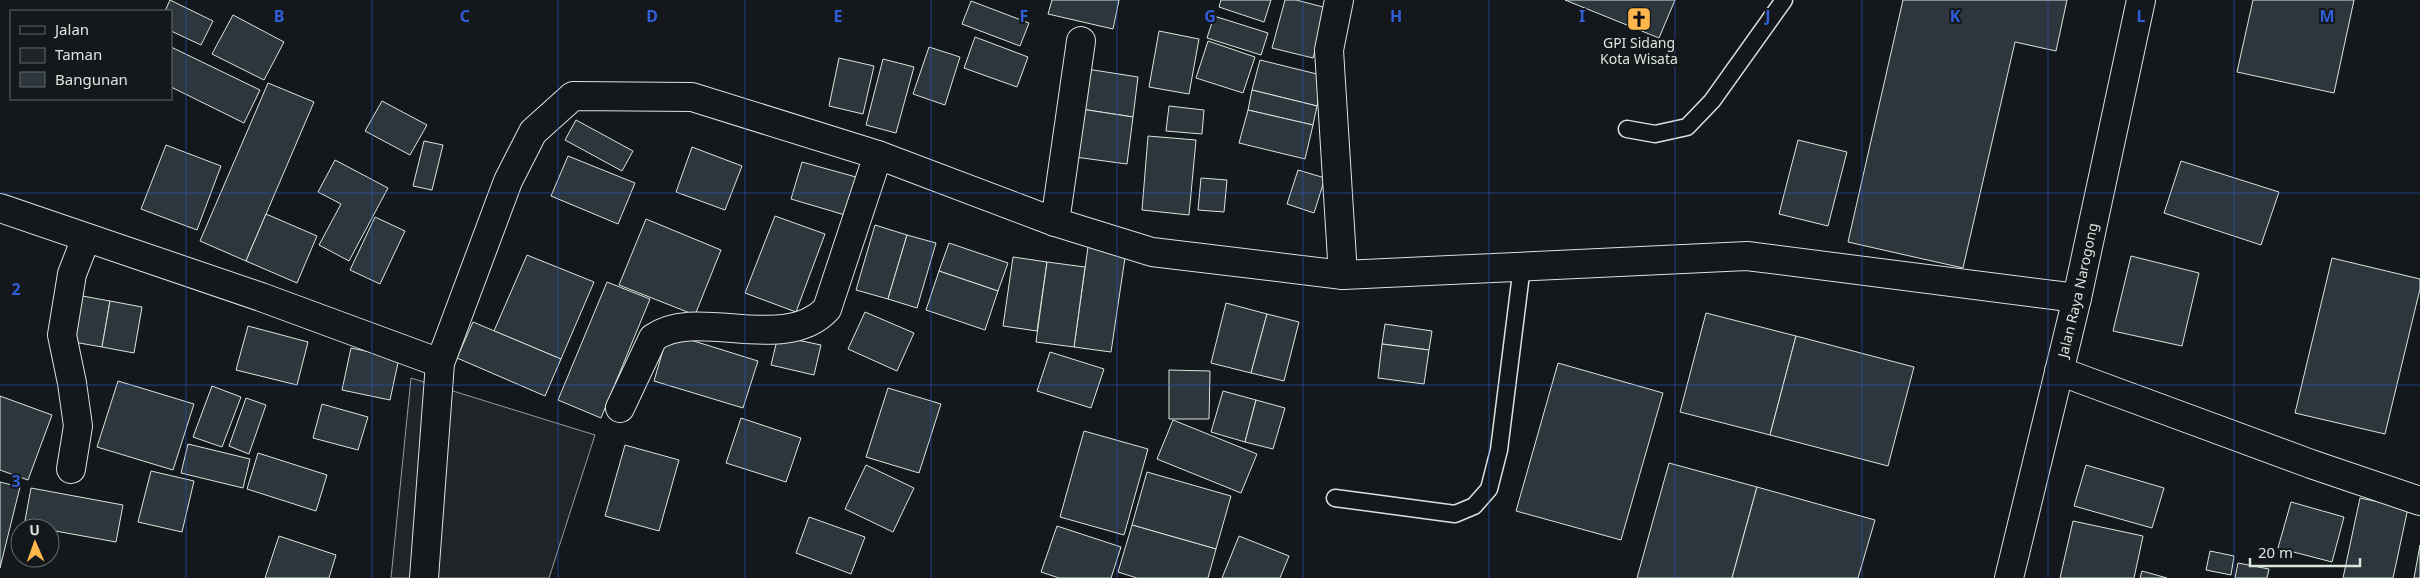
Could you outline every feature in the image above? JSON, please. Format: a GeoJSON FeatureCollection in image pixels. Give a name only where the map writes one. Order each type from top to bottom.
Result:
{"type":"FeatureCollection","features":[{"type":"Feature","properties":{"kind":"street"},"geometry":{"type":"LineString","coordinates":[[1339,0],[1329,50],[1344,276]]}},
{"type":"Feature","properties":{"kind":"street","name":"Jalan Raya Narogong"},"geometry":{"type":"LineString","coordinates":[[2009,578],[2077,298],[2141,0]]}},
{"type":"Feature","properties":{"kind":"street"},"geometry":{"type":"LineString","coordinates":[[1055,222],[1081,41]]}},
{"type":"Feature","properties":{"kind":"street"},"geometry":{"type":"LineString","coordinates":[[424,578],[440,363],[508,181],[533,132],[573,96],[692,96],[878,155],[1055,222],[1152,252],[1344,276],[1747,256],[2077,298]]}},
{"type":"Feature","properties":{"kind":"street"},"geometry":{"type":"LineString","coordinates":[[620,408],[653,338],[662,331],[694,328],[778,330],[798,328],[819,318],[827,309],[878,155]]}},
{"type":"Feature","properties":{"kind":"street"},"geometry":{"type":"LineString","coordinates":[[0,208],[261,297],[440,363]]}},
{"type":"Feature","properties":{"kind":"street"},"geometry":{"type":"LineString","coordinates":[[71,469],[78,426],[72,383],[62,335],[72,274],[86,238]]}},
{"type":"Feature","properties":{"kind":"street"},"geometry":{"type":"LineString","coordinates":[[2059,371],[2311,464],[2420,501]]}},
{"type":"Feature","properties":{"kind":"lane"},"geometry":{"type":"LineString","coordinates":[[1627,129],[1655,134],[1687,127],[1712,101],[1784,0]]}},
{"type":"Feature","properties":{"kind":"lane"},"geometry":{"type":"LineString","coordinates":[[1335,498],[1454,514],[1474,506],[1489,489],[1499,450],[1522,266]]}},
{"type":"Feature","properties":{"kind":"green space"},"geometry":{"type":"Polygon","coordinates":[[[411,378],[595,435],[549,578],[391,578],[411,378]]]}},
{"type":"Feature","properties":{"kind":"building"},"geometry":{"type":"Polygon","coordinates":[[[170,0],[213,21],[201,45],[172,31],[172,10],[165,10],[170,0]]]}},
{"type":"Feature","properties":{"kind":"building"},"geometry":{"type":"Polygon","coordinates":[[[1052,0],[1119,0],[1113,29],[1048,14],[1052,0]]]}},
{"type":"Feature","properties":{"kind":"building"},"geometry":{"type":"Polygon","coordinates":[[[1221,0],[1271,0],[1264,22],[1219,7],[1221,0]]]}},
{"type":"Feature","properties":{"kind":"building"},"geometry":{"type":"Polygon","coordinates":[[[1285,0],[1296,0],[1327,8],[1313,58],[1272,48],[1285,0]]]}},
{"type":"Feature","properties":{"kind":"building","name":"GPI Sidang Kota Wisata"},"geometry":{"type":"Polygon","coordinates":[[[1565,0],[1675,0],[1659,38],[1565,0]]]}},
{"type":"Feature","properties":{"kind":"building"},"geometry":{"type":"Polygon","coordinates":[[[1903,0],[2067,0],[2056,51],[2015,42],[1963,268],[1848,242],[1903,0]]]}},
{"type":"Feature","properties":{"kind":"building"},"geometry":{"type":"Polygon","coordinates":[[[2253,0],[2354,0],[2334,93],[2237,72],[2253,0]]]}},
{"type":"Feature","properties":{"kind":"building"},"geometry":{"type":"Polygon","coordinates":[[[971,1],[1029,23],[1020,46],[962,24],[971,1]]]}},
{"type":"Feature","properties":{"kind":"building"},"geometry":{"type":"Polygon","coordinates":[[[233,15],[284,42],[264,80],[212,54],[233,15]]]}},
{"type":"Feature","properties":{"kind":"building"},"geometry":{"type":"Polygon","coordinates":[[[1214,16],[1268,33],[1261,55],[1207,38],[1214,16]]]}},
{"type":"Feature","properties":{"kind":"building"},"geometry":{"type":"Polygon","coordinates":[[[1159,31],[1199,39],[1189,94],[1149,87],[1159,31]]]}},
{"type":"Feature","properties":{"kind":"building"},"geometry":{"type":"Polygon","coordinates":[[[975,37],[1028,57],[1017,87],[964,68],[975,37]]]}},
{"type":"Feature","properties":{"kind":"building"},"geometry":{"type":"Polygon","coordinates":[[[1208,41],[1255,57],[1243,93],[1196,78],[1208,41]]]}},
{"type":"Feature","properties":{"kind":"building"},"geometry":{"type":"Polygon","coordinates":[[[172,47],[260,90],[244,123],[172,87],[172,47]]]}},
{"type":"Feature","properties":{"kind":"building"},"geometry":{"type":"Polygon","coordinates":[[[929,47],[960,57],[945,105],[913,94],[929,47]]]}},
{"type":"Feature","properties":{"kind":"building"},"geometry":{"type":"Polygon","coordinates":[[[839,58],[874,66],[863,114],[829,106],[839,58]]]}},
{"type":"Feature","properties":{"kind":"building"},"geometry":{"type":"Polygon","coordinates":[[[883,59],[914,67],[896,133],[866,125],[883,59]]]}},
{"type":"Feature","properties":{"kind":"building"},"geometry":{"type":"Polygon","coordinates":[[[1260,60],[1325,76],[1317,106],[1252,90],[1260,60]]]}},
{"type":"Feature","properties":{"kind":"building"},"geometry":{"type":"Polygon","coordinates":[[[1087,69],[1138,77],[1133,117],[1081,109],[1087,69]]]}},
{"type":"Feature","properties":{"kind":"building"},"geometry":{"type":"Polygon","coordinates":[[[268,83],[314,102],[246,261],[200,241],[268,83]]]}},
{"type":"Feature","properties":{"kind":"building"},"geometry":{"type":"Polygon","coordinates":[[[1252,90],[1317,106],[1313,125],[1248,110],[1252,90]]]}},
{"type":"Feature","properties":{"kind":"building"},"geometry":{"type":"Polygon","coordinates":[[[382,101],[427,125],[410,155],[365,131],[382,101]]]}},
{"type":"Feature","properties":{"kind":"building"},"geometry":{"type":"Polygon","coordinates":[[[1169,106],[1204,110],[1202,134],[1166,131],[1169,106]]]}},
{"type":"Feature","properties":{"kind":"building"},"geometry":{"type":"Polygon","coordinates":[[[1081,109],[1133,117],[1127,164],[1075,157],[1081,109]]]}},
{"type":"Feature","properties":{"kind":"building"},"geometry":{"type":"Polygon","coordinates":[[[1248,110],[1313,125],[1305,159],[1239,143],[1248,110]]]}},
{"type":"Feature","properties":{"kind":"building"},"geometry":{"type":"Polygon","coordinates":[[[576,120],[633,151],[622,171],[565,140],[576,120]]]}},
{"type":"Feature","properties":{"kind":"building"},"geometry":{"type":"Polygon","coordinates":[[[1148,136],[1196,140],[1189,215],[1142,210],[1148,136]]]}},
{"type":"Feature","properties":{"kind":"building"},"geometry":{"type":"Polygon","coordinates":[[[1798,140],[1847,152],[1828,226],[1779,214],[1798,140]]]}},
{"type":"Feature","properties":{"kind":"building"},"geometry":{"type":"Polygon","coordinates":[[[424,141],[443,145],[432,190],[413,186],[424,141]]]}},
{"type":"Feature","properties":{"kind":"building"},"geometry":{"type":"Polygon","coordinates":[[[166,145],[221,166],[197,230],[141,209],[166,145]]]}},
{"type":"Feature","properties":{"kind":"building"},"geometry":{"type":"Polygon","coordinates":[[[692,147],[742,166],[725,210],[676,192],[692,147]]]}},
{"type":"Feature","properties":{"kind":"building"},"geometry":{"type":"Polygon","coordinates":[[[568,156],[635,183],[618,224],[551,196],[568,156]]]}},
{"type":"Feature","properties":{"kind":"building"},"geometry":{"type":"Polygon","coordinates":[[[335,160],[388,188],[349,261],[319,245],[341,204],[318,192],[335,160]]]}},
{"type":"Feature","properties":{"kind":"building"},"geometry":{"type":"Polygon","coordinates":[[[2181,161],[2279,192],[2261,245],[2164,213],[2181,161]]]}},
{"type":"Feature","properties":{"kind":"building"},"geometry":{"type":"Polygon","coordinates":[[[802,162],[856,177],[845,215],[791,199],[802,162]]]}},
{"type":"Feature","properties":{"kind":"building"},"geometry":{"type":"Polygon","coordinates":[[[1298,170],[1325,178],[1314,213],[1287,204],[1298,170]]]}},
{"type":"Feature","properties":{"kind":"building"},"geometry":{"type":"Polygon","coordinates":[[[1201,178],[1227,180],[1224,212],[1198,210],[1201,178]]]}},
{"type":"Feature","properties":{"kind":"building"},"geometry":{"type":"Polygon","coordinates":[[[266,214],[317,236],[297,283],[246,261],[266,214]]]}},
{"type":"Feature","properties":{"kind":"building"},"geometry":{"type":"Polygon","coordinates":[[[775,216],[825,234],[796,312],[745,293],[775,216]]]}},
{"type":"Feature","properties":{"kind":"building"},"geometry":{"type":"Polygon","coordinates":[[[375,217],[405,231],[380,284],[350,270],[375,217]]]}},
{"type":"Feature","properties":{"kind":"building"},"geometry":{"type":"Polygon","coordinates":[[[646,219],[721,250],[695,315],[619,285],[646,219]]]}},
{"type":"Feature","properties":{"kind":"building"},"geometry":{"type":"Polygon","coordinates":[[[875,225],[907,235],[888,299],[856,290],[875,225]]]}},
{"type":"Feature","properties":{"kind":"building"},"geometry":{"type":"Polygon","coordinates":[[[907,235],[936,243],[917,308],[888,299],[907,235]]]}},
{"type":"Feature","properties":{"kind":"building"},"geometry":{"type":"Polygon","coordinates":[[[949,243],[1008,263],[998,291],[939,271],[949,243]]]}},
{"type":"Feature","properties":{"kind":"building"},"geometry":{"type":"Polygon","coordinates":[[[1088,247],[1126,251],[1111,352],[1074,347],[1088,247]]]}},
{"type":"Feature","properties":{"kind":"building"},"geometry":{"type":"Polygon","coordinates":[[[527,255],[594,282],[561,359],[494,331],[527,255]]]}},
{"type":"Feature","properties":{"kind":"building"},"geometry":{"type":"Polygon","coordinates":[[[2131,256],[2199,273],[2182,346],[2113,331],[2131,256]]]}},
{"type":"Feature","properties":{"kind":"building"},"geometry":{"type":"Polygon","coordinates":[[[1013,257],[1047,262],[1037,331],[1003,326],[1013,257]]]}},
{"type":"Feature","properties":{"kind":"building"},"geometry":{"type":"Polygon","coordinates":[[[2332,258],[2420,279],[2420,289],[2385,434],[2295,413],[2332,258]]]}},
{"type":"Feature","properties":{"kind":"building"},"geometry":{"type":"Polygon","coordinates":[[[1047,262],[1085,267],[1074,347],[1036,342],[1047,262]]]}},
{"type":"Feature","properties":{"kind":"building"},"geometry":{"type":"Polygon","coordinates":[[[939,271],[998,291],[985,330],[926,310],[939,271]]]}},
{"type":"Feature","properties":{"kind":"building"},"geometry":{"type":"Polygon","coordinates":[[[607,282],[650,299],[601,418],[558,400],[607,282]]]}},
{"type":"Feature","properties":{"kind":"building"},"geometry":{"type":"Polygon","coordinates":[[[77,295],[110,301],[102,347],[68,341],[77,295]]]}},
{"type":"Feature","properties":{"kind":"building"},"geometry":{"type":"Polygon","coordinates":[[[110,301],[142,307],[134,353],[102,347],[110,301]]]}},
{"type":"Feature","properties":{"kind":"building"},"geometry":{"type":"Polygon","coordinates":[[[1226,303],[1267,314],[1251,373],[1211,363],[1226,303]]]}},
{"type":"Feature","properties":{"kind":"building"},"geometry":{"type":"Polygon","coordinates":[[[865,312],[914,333],[897,371],[848,349],[865,312]]]}},
{"type":"Feature","properties":{"kind":"building"},"geometry":{"type":"Polygon","coordinates":[[[1706,313],[1796,336],[1770,435],[1680,412],[1706,313]]]}},
{"type":"Feature","properties":{"kind":"building"},"geometry":{"type":"Polygon","coordinates":[[[1267,314],[1299,322],[1284,381],[1251,373],[1267,314]]]}},
{"type":"Feature","properties":{"kind":"building"},"geometry":{"type":"Polygon","coordinates":[[[473,322],[561,359],[545,396],[457,358],[473,322]]]}},
{"type":"Feature","properties":{"kind":"building"},"geometry":{"type":"Polygon","coordinates":[[[1385,324],[1432,331],[1429,350],[1382,344],[1385,324]]]}},
{"type":"Feature","properties":{"kind":"building"},"geometry":{"type":"Polygon","coordinates":[[[248,326],[308,342],[297,385],[236,370],[248,326]]]}},
{"type":"Feature","properties":{"kind":"building"},"geometry":{"type":"Polygon","coordinates":[[[668,333],[758,361],[743,408],[654,381],[668,333]]]}},
{"type":"Feature","properties":{"kind":"building"},"geometry":{"type":"Polygon","coordinates":[[[778,336],[821,345],[814,375],[771,365],[778,336]]]}},
{"type":"Feature","properties":{"kind":"building"},"geometry":{"type":"Polygon","coordinates":[[[1796,336],[1914,367],[1888,466],[1770,435],[1796,336]]]}},
{"type":"Feature","properties":{"kind":"building"},"geometry":{"type":"Polygon","coordinates":[[[1382,344],[1429,350],[1424,384],[1378,378],[1382,344]]]}},
{"type":"Feature","properties":{"kind":"building"},"geometry":{"type":"Polygon","coordinates":[[[351,348],[399,358],[390,400],[342,390],[351,348]]]}},
{"type":"Feature","properties":{"kind":"building"},"geometry":{"type":"Polygon","coordinates":[[[1050,352],[1104,369],[1091,408],[1037,391],[1050,352]]]}},
{"type":"Feature","properties":{"kind":"building"},"geometry":{"type":"Polygon","coordinates":[[[1558,363],[1663,393],[1621,540],[1516,511],[1558,363]]]}},
{"type":"Feature","properties":{"kind":"building"},"geometry":{"type":"Polygon","coordinates":[[[1169,370],[1210,371],[1209,419],[1169,419],[1169,370]]]}},
{"type":"Feature","properties":{"kind":"building"},"geometry":{"type":"Polygon","coordinates":[[[118,381],[194,404],[173,470],[97,447],[118,381]]]}},
{"type":"Feature","properties":{"kind":"building"},"geometry":{"type":"Polygon","coordinates":[[[212,386],[241,397],[222,447],[193,437],[212,386]]]}},
{"type":"Feature","properties":{"kind":"building"},"geometry":{"type":"Polygon","coordinates":[[[888,388],[941,404],[919,473],[866,457],[888,388]]]}},
{"type":"Feature","properties":{"kind":"building"},"geometry":{"type":"Polygon","coordinates":[[[1223,391],[1256,400],[1245,442],[1211,432],[1223,391]]]}},
{"type":"Feature","properties":{"kind":"building"},"geometry":{"type":"Polygon","coordinates":[[[0,396],[52,415],[28,480],[0,470],[0,396]]]}},
{"type":"Feature","properties":{"kind":"building"},"geometry":{"type":"Polygon","coordinates":[[[246,398],[266,405],[249,454],[229,446],[246,398]]]}},
{"type":"Feature","properties":{"kind":"building"},"geometry":{"type":"Polygon","coordinates":[[[1256,400],[1285,408],[1273,449],[1245,442],[1256,400]]]}},
{"type":"Feature","properties":{"kind":"building"},"geometry":{"type":"Polygon","coordinates":[[[322,404],[368,417],[358,450],[313,438],[322,404]]]}},
{"type":"Feature","properties":{"kind":"building"},"geometry":{"type":"Polygon","coordinates":[[[741,418],[801,438],[786,482],[726,463],[741,418]]]}},
{"type":"Feature","properties":{"kind":"building"},"geometry":{"type":"Polygon","coordinates":[[[1173,420],[1257,454],[1241,493],[1157,459],[1173,420]]]}},
{"type":"Feature","properties":{"kind":"building"},"geometry":{"type":"Polygon","coordinates":[[[1084,431],[1148,449],[1124,535],[1060,517],[1084,431]]]}},
{"type":"Feature","properties":{"kind":"building"},"geometry":{"type":"Polygon","coordinates":[[[188,444],[250,459],[243,488],[181,473],[188,444]]]}},
{"type":"Feature","properties":{"kind":"building"},"geometry":{"type":"Polygon","coordinates":[[[625,445],[679,460],[659,531],[605,516],[625,445]]]}},
{"type":"Feature","properties":{"kind":"building"},"geometry":{"type":"Polygon","coordinates":[[[258,453],[327,475],[316,511],[247,489],[258,453]]]}},
{"type":"Feature","properties":{"kind":"building"},"geometry":{"type":"Polygon","coordinates":[[[1669,463],[1757,487],[1732,578],[1637,578],[1669,463]]]}},
{"type":"Feature","properties":{"kind":"building"},"geometry":{"type":"Polygon","coordinates":[[[866,465],[914,488],[893,532],[845,509],[866,465]]]}},
{"type":"Feature","properties":{"kind":"building"},"geometry":{"type":"Polygon","coordinates":[[[2086,465],[2164,488],[2152,528],[2074,506],[2086,465]]]}},
{"type":"Feature","properties":{"kind":"building"},"geometry":{"type":"Polygon","coordinates":[[[151,471],[194,481],[182,532],[138,522],[151,471]]]}},
{"type":"Feature","properties":{"kind":"building"},"geometry":{"type":"Polygon","coordinates":[[[1147,472],[1231,496],[1216,549],[1132,525],[1147,472]]]}},
{"type":"Feature","properties":{"kind":"building"},"geometry":{"type":"Polygon","coordinates":[[[0,482],[20,487],[12,518],[10,518],[10,528],[0,568],[0,482]]]}},
{"type":"Feature","properties":{"kind":"building"},"geometry":{"type":"Polygon","coordinates":[[[1757,487],[1875,520],[1858,578],[1732,578],[1757,487]]]}},
{"type":"Feature","properties":{"kind":"building"},"geometry":{"type":"Polygon","coordinates":[[[31,488],[123,505],[116,542],[60,532],[60,518],[25,518],[31,488]]]}},
{"type":"Feature","properties":{"kind":"building"},"geometry":{"type":"Polygon","coordinates":[[[2360,498],[2408,508],[2393,578],[2343,578],[2360,498]]]}},
{"type":"Feature","properties":{"kind":"building"},"geometry":{"type":"Polygon","coordinates":[[[2291,502],[2344,517],[2332,562],[2278,548],[2291,502]]]}},
{"type":"Feature","properties":{"kind":"building"},"geometry":{"type":"Polygon","coordinates":[[[809,517],[865,537],[851,574],[796,553],[809,517]]]}},
{"type":"Feature","properties":{"kind":"building"},"geometry":{"type":"Polygon","coordinates":[[[2073,521],[2143,536],[2134,578],[2060,578],[2073,521]]]}},
{"type":"Feature","properties":{"kind":"building"},"geometry":{"type":"Polygon","coordinates":[[[1132,525],[1216,549],[1208,578],[1137,578],[1118,572],[1132,525]]]}},
{"type":"Feature","properties":{"kind":"building"},"geometry":{"type":"Polygon","coordinates":[[[1057,526],[1121,547],[1111,578],[1059,578],[1041,572],[1057,526]]]}},
{"type":"Feature","properties":{"kind":"building"},"geometry":{"type":"Polygon","coordinates":[[[279,536],[336,555],[329,578],[265,578],[279,536]]]}},
{"type":"Feature","properties":{"kind":"building"},"geometry":{"type":"Polygon","coordinates":[[[1239,536],[1289,556],[1280,578],[1222,578],[1239,536]]]}},
{"type":"Feature","properties":{"kind":"building"},"geometry":{"type":"Polygon","coordinates":[[[2420,545],[2420,578],[2414,578],[2420,545]]]}},
{"type":"Feature","properties":{"kind":"building"},"geometry":{"type":"Polygon","coordinates":[[[2210,551],[2234,556],[2231,575],[2206,570],[2210,551]]]}},
{"type":"Feature","properties":{"kind":"building"},"geometry":{"type":"Polygon","coordinates":[[[2238,563],[2269,569],[2267,578],[2235,578],[2238,563]]]}},
{"type":"Feature","properties":{"kind":"building"},"geometry":{"type":"Polygon","coordinates":[[[2142,571],[2167,578],[2140,578],[2142,571]]]}},
{"type":"Feature","properties":{"kind":"place","name":"GPI Sidang Kota Wisata"},"geometry":{"type":"Point","coordinates":[1639,19]}}]}
